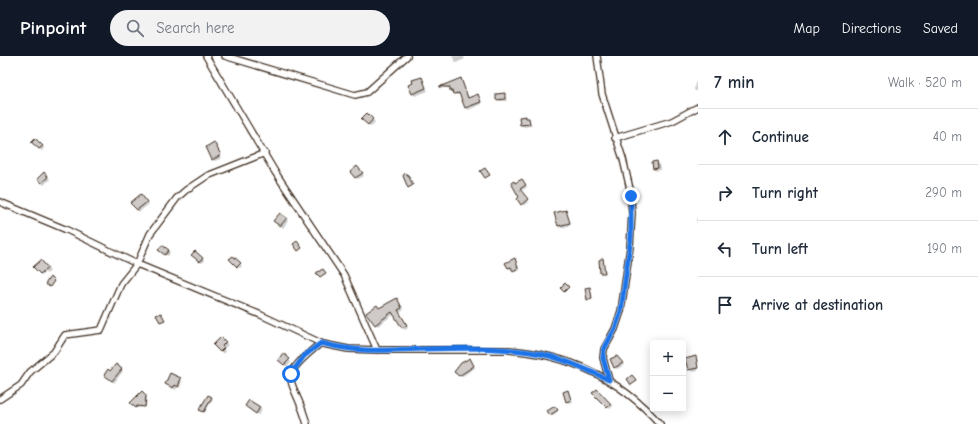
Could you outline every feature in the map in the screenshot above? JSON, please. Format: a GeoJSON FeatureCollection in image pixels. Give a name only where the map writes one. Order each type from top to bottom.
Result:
{"type":"FeatureCollection","features":[{"type":"Feature","properties":{"kind":"street"},"geometry":{"type":"LineString","coordinates":[[206,56],[275,172],[344,275],[377,350]]}},
{"type":"Feature","properties":{"kind":"street"},"geometry":{"type":"LineString","coordinates":[[225,56],[355,95],[367,92],[408,56]]}},
{"type":"Feature","properties":{"kind":"street"},"geometry":{"type":"LineString","coordinates":[[597,56],[602,94],[627,177],[632,213],[630,247],[621,311],[615,329],[604,349],[603,358],[609,380]]}},
{"type":"Feature","properties":{"kind":"street"},"geometry":{"type":"LineString","coordinates":[[615,138],[672,121],[685,116],[698,107]]}},
{"type":"Feature","properties":{"kind":"street"},"geometry":{"type":"LineString","coordinates":[[0,399],[21,385],[30,372],[54,352],[65,335],[101,330],[110,312],[117,291],[136,264],[150,234],[168,210],[186,190],[207,176],[265,153]]}},
{"type":"Feature","properties":{"kind":"street"},"geometry":{"type":"LineString","coordinates":[[0,202],[67,230],[136,264],[260,315],[321,343],[348,349],[445,349],[530,352],[572,363],[609,380],[627,392],[660,424]]}},
{"type":"Feature","properties":{"kind":"street"},"geometry":{"type":"LineString","coordinates":[[307,424],[300,402],[291,385],[291,374],[304,356],[321,343]]}},
{"type":"Feature","properties":{"kind":"building"},"geometry":{"type":"Polygon","coordinates":[[[422,77],[426,88],[412,94],[408,85],[413,83],[412,80],[422,77]]]}},
{"type":"Feature","properties":{"kind":"building"},"geometry":{"type":"Polygon","coordinates":[[[461,78],[468,98],[478,94],[481,102],[465,108],[459,93],[453,94],[452,91],[450,91],[450,87],[439,87],[461,78]]]}},
{"type":"Feature","properties":{"kind":"building"},"geometry":{"type":"Polygon","coordinates":[[[505,93],[505,99],[496,100],[496,94],[505,93]]]}},
{"type":"Feature","properties":{"kind":"building"},"geometry":{"type":"Polygon","coordinates":[[[367,113],[373,119],[368,125],[361,119],[367,113]]]}},
{"type":"Feature","properties":{"kind":"building"},"geometry":{"type":"Polygon","coordinates":[[[526,116],[526,118],[529,118],[530,124],[520,125],[519,117],[526,116]]]}},
{"type":"Feature","properties":{"kind":"building"},"geometry":{"type":"Polygon","coordinates":[[[35,138],[43,146],[39,149],[31,142],[35,138]]]}},
{"type":"Feature","properties":{"kind":"building"},"geometry":{"type":"Polygon","coordinates":[[[214,142],[221,155],[212,160],[206,147],[214,142]]]}},
{"type":"Feature","properties":{"kind":"building"},"geometry":{"type":"Polygon","coordinates":[[[657,161],[658,168],[653,169],[652,162],[657,161]]]}},
{"type":"Feature","properties":{"kind":"building"},"geometry":{"type":"Polygon","coordinates":[[[357,166],[363,173],[355,178],[350,172],[357,166]]]}},
{"type":"Feature","properties":{"kind":"building"},"geometry":{"type":"Polygon","coordinates":[[[485,168],[490,175],[485,178],[480,171],[485,168]]]}},
{"type":"Feature","properties":{"kind":"building"},"geometry":{"type":"Polygon","coordinates":[[[44,172],[48,177],[41,183],[37,179],[44,172]]]}},
{"type":"Feature","properties":{"kind":"building"},"geometry":{"type":"Polygon","coordinates":[[[405,173],[408,175],[413,185],[408,188],[403,176],[405,173]]]}},
{"type":"Feature","properties":{"kind":"building"},"geometry":{"type":"Polygon","coordinates":[[[522,179],[526,185],[520,189],[528,199],[521,205],[517,199],[519,197],[511,183],[514,181],[515,183],[522,179]]]}},
{"type":"Feature","properties":{"kind":"building"},"geometry":{"type":"Polygon","coordinates":[[[141,194],[147,202],[137,210],[130,203],[141,194]]]}},
{"type":"Feature","properties":{"kind":"building"},"geometry":{"type":"Polygon","coordinates":[[[566,210],[570,223],[558,226],[554,213],[566,210]]]}},
{"type":"Feature","properties":{"kind":"building"},"geometry":{"type":"Polygon","coordinates":[[[280,213],[287,218],[280,226],[273,221],[280,213]]]}},
{"type":"Feature","properties":{"kind":"building"},"geometry":{"type":"Polygon","coordinates":[[[297,241],[302,248],[298,251],[293,244],[297,241]]]}},
{"type":"Feature","properties":{"kind":"building"},"geometry":{"type":"Polygon","coordinates":[[[162,245],[169,250],[165,255],[158,250],[162,245]]]}},
{"type":"Feature","properties":{"kind":"building"},"geometry":{"type":"Polygon","coordinates":[[[195,251],[203,258],[200,262],[191,255],[195,251]]]}},
{"type":"Feature","properties":{"kind":"building"},"geometry":{"type":"Polygon","coordinates":[[[233,256],[241,263],[237,267],[229,259],[233,256]]]}},
{"type":"Feature","properties":{"kind":"building"},"geometry":{"type":"Polygon","coordinates":[[[515,258],[518,268],[513,271],[511,267],[508,268],[505,263],[515,258]]]}},
{"type":"Feature","properties":{"kind":"building"},"geometry":{"type":"Polygon","coordinates":[[[603,258],[605,273],[600,273],[599,260],[603,258]]]}},
{"type":"Feature","properties":{"kind":"building"},"geometry":{"type":"Polygon","coordinates":[[[41,260],[48,268],[40,274],[33,267],[41,260]]]}},
{"type":"Feature","properties":{"kind":"building"},"geometry":{"type":"Polygon","coordinates":[[[323,269],[326,273],[320,277],[316,273],[323,269]]]}},
{"type":"Feature","properties":{"kind":"building"},"geometry":{"type":"Polygon","coordinates":[[[50,277],[54,281],[50,287],[45,284],[50,277]]]}},
{"type":"Feature","properties":{"kind":"building"},"geometry":{"type":"Polygon","coordinates":[[[565,283],[569,287],[564,292],[560,288],[565,283]]]}},
{"type":"Feature","properties":{"kind":"building"},"geometry":{"type":"Polygon","coordinates":[[[590,287],[592,298],[587,300],[585,288],[590,287]]]}},
{"type":"Feature","properties":{"kind":"building"},"geometry":{"type":"Polygon","coordinates":[[[397,298],[402,308],[398,310],[407,325],[402,328],[392,312],[375,325],[366,313],[377,305],[379,308],[397,298]]]}},
{"type":"Feature","properties":{"kind":"building"},"geometry":{"type":"Polygon","coordinates":[[[161,313],[165,320],[160,322],[156,315],[161,313]]]}},
{"type":"Feature","properties":{"kind":"building"},"geometry":{"type":"Polygon","coordinates":[[[221,337],[226,342],[222,346],[224,348],[220,352],[213,345],[221,337]]]}},
{"type":"Feature","properties":{"kind":"building"},"geometry":{"type":"Polygon","coordinates":[[[283,353],[290,359],[284,365],[278,360],[283,353]]]}},
{"type":"Feature","properties":{"kind":"building"},"geometry":{"type":"Polygon","coordinates":[[[617,356],[623,363],[614,368],[610,359],[617,356]]]}},
{"type":"Feature","properties":{"kind":"building"},"geometry":{"type":"Polygon","coordinates":[[[696,356],[698,368],[688,370],[686,359],[696,356]]]}},
{"type":"Feature","properties":{"kind":"building"},"geometry":{"type":"Polygon","coordinates":[[[470,358],[474,366],[459,376],[454,372],[461,363],[470,358]]]}},
{"type":"Feature","properties":{"kind":"building"},"geometry":{"type":"Polygon","coordinates":[[[116,364],[122,369],[112,381],[104,375],[108,369],[110,371],[116,364]]]}},
{"type":"Feature","properties":{"kind":"building"},"geometry":{"type":"Polygon","coordinates":[[[170,373],[181,378],[178,387],[175,385],[173,388],[165,384],[170,373]]]}},
{"type":"Feature","properties":{"kind":"building"},"geometry":{"type":"Polygon","coordinates":[[[632,375],[637,381],[631,385],[627,379],[632,375]]]}},
{"type":"Feature","properties":{"kind":"building"},"geometry":{"type":"Polygon","coordinates":[[[597,389],[611,404],[607,408],[592,393],[597,389]]]}},
{"type":"Feature","properties":{"kind":"building"},"geometry":{"type":"Polygon","coordinates":[[[568,390],[571,400],[566,402],[563,392],[568,390]]]}},
{"type":"Feature","properties":{"kind":"building"},"geometry":{"type":"Polygon","coordinates":[[[142,391],[146,395],[145,407],[137,406],[136,408],[130,403],[142,391]]]}},
{"type":"Feature","properties":{"kind":"building"},"geometry":{"type":"Polygon","coordinates":[[[208,395],[212,397],[204,412],[199,410],[208,395]]]}},
{"type":"Feature","properties":{"kind":"building"},"geometry":{"type":"Polygon","coordinates":[[[249,400],[260,407],[256,414],[245,406],[249,400]]]}},
{"type":"Feature","properties":{"kind":"building"},"geometry":{"type":"Polygon","coordinates":[[[555,406],[558,410],[550,415],[547,411],[555,406]]]}},
{"type":"Feature","properties":{"kind":"route"},"geometry":{"type":"LineString","coordinates":[[291,374],[304,356],[321,343],[348,349],[509,350],[530,352],[551,356],[572,363],[609,380],[603,358],[604,349],[615,329],[621,311],[631,237],[631,196]]}}]}
